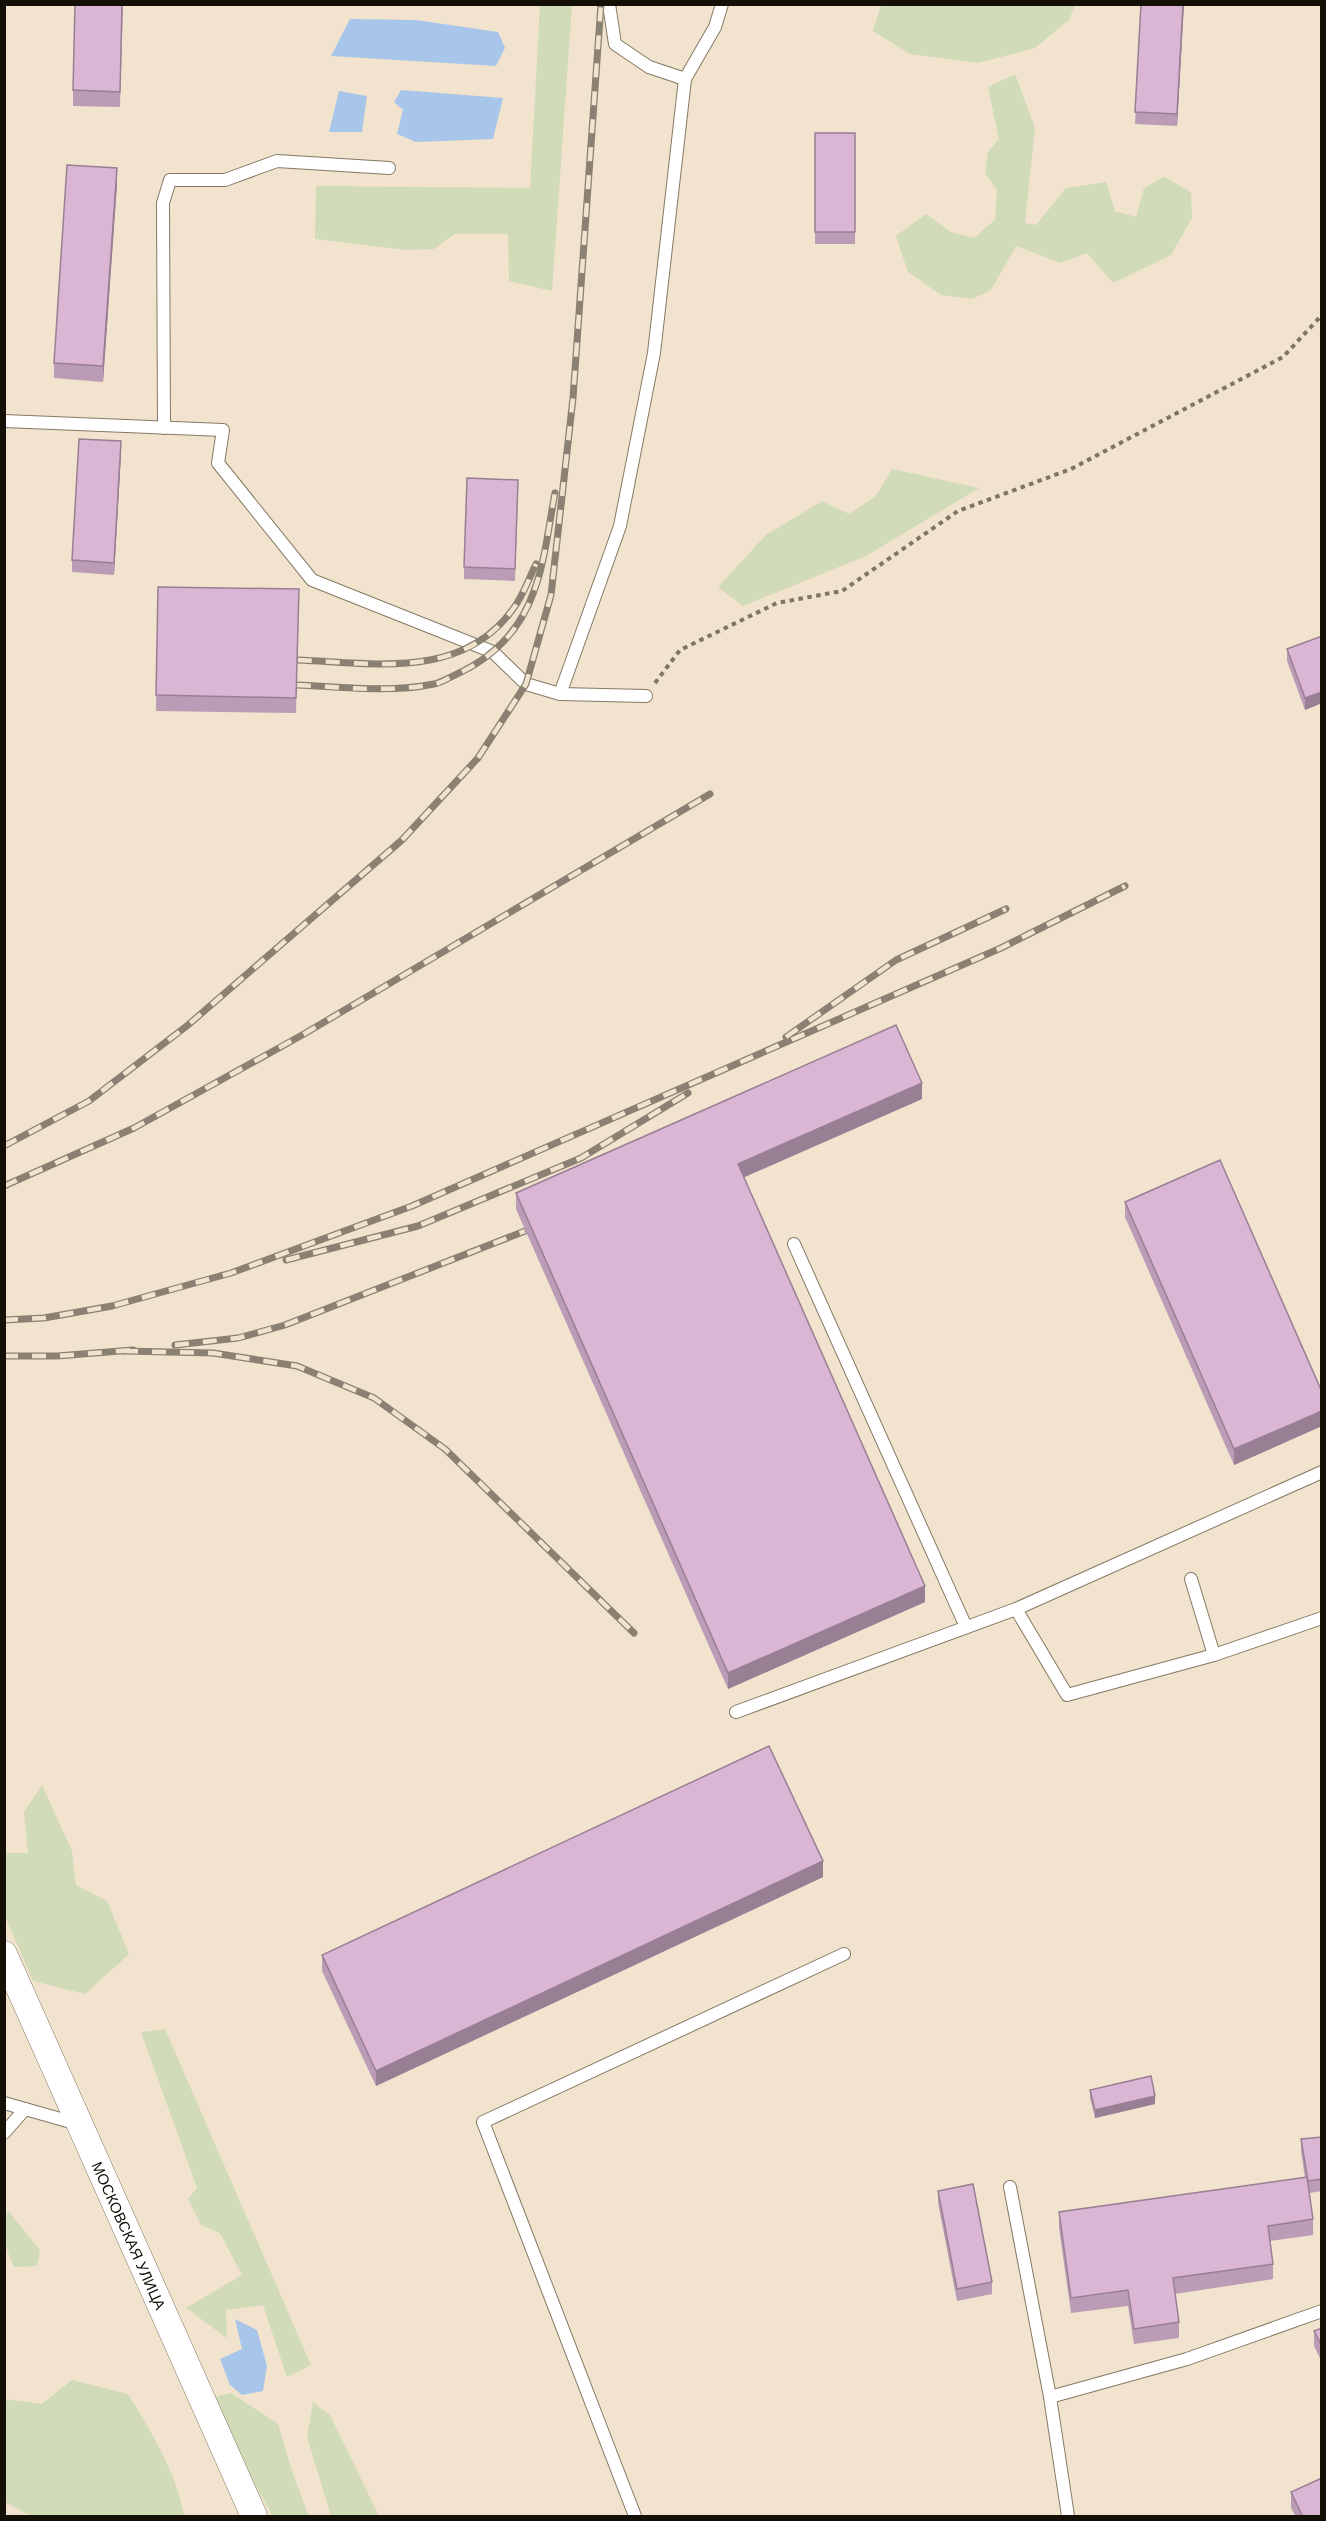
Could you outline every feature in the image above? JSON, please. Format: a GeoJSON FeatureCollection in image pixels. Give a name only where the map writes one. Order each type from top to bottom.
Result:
{"type":"FeatureCollection","features":[{"type":"Feature","properties":{"kind":"street","name":"МОСКОВСКАЯ УЛИЦА"},"geometry":{"type":"LineString","coordinates":[[4,1954],[254,2517]]}},
{"type":"Feature","properties":{"kind":"lane"},"geometry":{"type":"LineString","coordinates":[[609,4],[615,44],[649,67],[685,79]]}},
{"type":"Feature","properties":{"kind":"lane"},"geometry":{"type":"LineString","coordinates":[[560,694],[621,526],[654,353],[685,79],[715,27],[722,4]]}},
{"type":"Feature","properties":{"kind":"lane"},"geometry":{"type":"LineString","coordinates":[[164,428],[163,203],[170,180],[225,180],[277,161],[389,168]]}},
{"type":"Feature","properties":{"kind":"lane"},"geometry":{"type":"LineString","coordinates":[[4,421],[223,430],[218,463],[312,580],[494,652],[526,684],[560,694],[646,696]]}},
{"type":"Feature","properties":{"kind":"lane"},"geometry":{"type":"LineString","coordinates":[[794,1244],[966,1627]]}},
{"type":"Feature","properties":{"kind":"lane"},"geometry":{"type":"LineString","coordinates":[[736,1712],[1016,1609],[1322,1472]]}},
{"type":"Feature","properties":{"kind":"lane"},"geometry":{"type":"LineString","coordinates":[[1191,1579],[1214,1655]]}},
{"type":"Feature","properties":{"kind":"lane"},"geometry":{"type":"LineString","coordinates":[[1016,1609],[1067,1695],[1214,1655],[1322,1618]]}},
{"type":"Feature","properties":{"kind":"lane"},"geometry":{"type":"LineString","coordinates":[[636,2517],[483,2122],[843,1954]]}},
{"type":"Feature","properties":{"kind":"lane"},"geometry":{"type":"LineString","coordinates":[[4,2103],[79,2124]]}},
{"type":"Feature","properties":{"kind":"lane"},"geometry":{"type":"LineString","coordinates":[[4,2133],[25,2109]]}},
{"type":"Feature","properties":{"kind":"lane"},"geometry":{"type":"LineString","coordinates":[[1010,2187],[1050,2397],[1068,2517]]}},
{"type":"Feature","properties":{"kind":"lane"},"geometry":{"type":"LineString","coordinates":[[1050,2397],[1187,2359],[1322,2311]]}},
{"type":"Feature","properties":{"kind":"path"},"geometry":{"type":"LineString","coordinates":[[646,696],[680,650],[777,603],[842,591],[958,511],[1071,469],[1283,357],[1322,315]]}},
{"type":"Feature","properties":{"kind":"green space"},"geometry":{"type":"Polygon","coordinates":[[[881,4],[1075,5],[1069,20],[1035,48],[978,63],[910,54],[873,31],[881,4]]]}},
{"type":"Feature","properties":{"kind":"green space"},"geometry":{"type":"Polygon","coordinates":[[[540,5],[572,5],[552,291],[509,281],[508,234],[455,234],[434,249],[406,250],[315,239],[316,186],[530,188],[540,5]]]}},
{"type":"Feature","properties":{"kind":"green space"},"geometry":{"type":"Polygon","coordinates":[[[1015,74],[1035,128],[1025,223],[1036,225],[1066,188],[1106,182],[1115,211],[1136,217],[1144,188],[1164,177],[1191,192],[1192,218],[1171,255],[1113,283],[1087,253],[1061,263],[1016,246],[991,290],[972,299],[941,295],[908,272],[896,236],[926,214],[951,232],[974,238],[995,220],[997,190],[985,173],[988,152],[999,139],[988,87],[1015,74]]]}},
{"type":"Feature","properties":{"kind":"green space"},"geometry":{"type":"Polygon","coordinates":[[[892,469],[979,488],[866,556],[743,606],[718,587],[766,535],[822,501],[849,514],[876,496],[892,469]]]}},
{"type":"Feature","properties":{"kind":"green space"},"geometry":{"type":"Polygon","coordinates":[[[42,1785],[72,1851],[76,1885],[107,1901],[129,1954],[85,1994],[33,1981],[5,1916],[5,1853],[28,1853],[24,1812],[42,1785]]]}},
{"type":"Feature","properties":{"kind":"green space"},"geometry":{"type":"Polygon","coordinates":[[[165,2029],[311,2365],[287,2377],[263,2305],[226,2310],[227,2338],[186,2308],[242,2275],[220,2233],[201,2225],[188,2199],[197,2188],[141,2032],[165,2029]]]}},
{"type":"Feature","properties":{"kind":"green space"},"geometry":{"type":"Polygon","coordinates":[[[8,2211],[40,2250],[37,2266],[14,2267],[5,2240],[4,2225],[8,2211]]]}},
{"type":"Feature","properties":{"kind":"green space"},"geometry":{"type":"Polygon","coordinates":[[[72,2380],[128,2394],[169,2468],[184,2516],[31,2516],[5,2502],[5,2399],[42,2404],[72,2380]]]}},
{"type":"Feature","properties":{"kind":"green space"},"geometry":{"type":"Polygon","coordinates":[[[231,2393],[278,2424],[307,2512],[312,2516],[273,2516],[246,2469],[216,2397],[231,2393]]]}},
{"type":"Feature","properties":{"kind":"green space"},"geometry":{"type":"Polygon","coordinates":[[[313,2402],[330,2415],[379,2516],[331,2516],[307,2437],[313,2402]]]}},
{"type":"Feature","properties":{"kind":"water"},"geometry":{"type":"Polygon","coordinates":[[[350,19],[416,20],[498,32],[505,48],[496,66],[331,56],[350,19]]]}},
{"type":"Feature","properties":{"kind":"water"},"geometry":{"type":"Polygon","coordinates":[[[401,90],[503,98],[493,139],[416,142],[397,134],[403,110],[394,102],[401,90]]]}},
{"type":"Feature","properties":{"kind":"water"},"geometry":{"type":"Polygon","coordinates":[[[339,91],[367,96],[362,132],[329,132],[339,91]]]}},
{"type":"Feature","properties":{"kind":"water"},"geometry":{"type":"Polygon","coordinates":[[[235,2319],[257,2330],[267,2366],[263,2391],[242,2395],[230,2385],[220,2359],[242,2349],[235,2319]]]}},
{"type":"Feature","properties":{"kind":"building"},"geometry":{"type":"Polygon","coordinates":[[[75,4],[122,4],[120,92],[73,90],[75,4]]]}},
{"type":"Feature","properties":{"kind":"building"},"geometry":{"type":"Polygon","coordinates":[[[1141,4],[1183,4],[1177,114],[1135,112],[1141,4]]]}},
{"type":"Feature","properties":{"kind":"building"},"geometry":{"type":"Polygon","coordinates":[[[815,133],[855,133],[855,232],[815,232],[815,133]]]}},
{"type":"Feature","properties":{"kind":"building"},"geometry":{"type":"Polygon","coordinates":[[[67,165],[117,168],[103,366],[54,363],[67,165]]]}},
{"type":"Feature","properties":{"kind":"building"},"geometry":{"type":"Polygon","coordinates":[[[79,439],[121,441],[114,563],[72,560],[79,439]]]}},
{"type":"Feature","properties":{"kind":"building"},"geometry":{"type":"Polygon","coordinates":[[[467,478],[518,480],[515,569],[464,567],[467,478]]]}},
{"type":"Feature","properties":{"kind":"building"},"geometry":{"type":"Polygon","coordinates":[[[158,587],[299,589],[296,698],[156,695],[158,587]]]}},
{"type":"Feature","properties":{"kind":"building"},"geometry":{"type":"Polygon","coordinates":[[[1322,636],[1322,692],[1305,698],[1287,649],[1322,636]]]}},
{"type":"Feature","properties":{"kind":"building"},"geometry":{"type":"Polygon","coordinates":[[[896,1025],[922,1083],[738,1164],[925,1586],[728,1673],[516,1193],[896,1025]]]}},
{"type":"Feature","properties":{"kind":"building"},"geometry":{"type":"Polygon","coordinates":[[[1220,1160],[1322,1392],[1322,1411],[1234,1449],[1125,1202],[1220,1160]]]}},
{"type":"Feature","properties":{"kind":"building"},"geometry":{"type":"Polygon","coordinates":[[[769,1746],[823,1861],[376,2071],[322,1955],[769,1746]]]}},
{"type":"Feature","properties":{"kind":"building"},"geometry":{"type":"Polygon","coordinates":[[[1151,2076],[1155,2096],[1095,2110],[1090,2090],[1151,2076]]]}},
{"type":"Feature","properties":{"kind":"building"},"geometry":{"type":"Polygon","coordinates":[[[1322,2137],[1322,2179],[1308,2181],[1301,2139],[1322,2137]]]}},
{"type":"Feature","properties":{"kind":"building"},"geometry":{"type":"Polygon","coordinates":[[[1307,2177],[1313,2219],[1268,2226],[1273,2264],[1173,2278],[1179,2322],[1134,2329],[1128,2290],[1071,2298],[1059,2212],[1307,2177]]]}},
{"type":"Feature","properties":{"kind":"building"},"geometry":{"type":"Polygon","coordinates":[[[973,2184],[992,2282],[957,2289],[938,2191],[973,2184]]]}},
{"type":"Feature","properties":{"kind":"building"},"geometry":{"type":"Polygon","coordinates":[[[1322,2328],[1322,2346],[1314,2331],[1322,2328]]]}},
{"type":"Feature","properties":{"kind":"building"},"geometry":{"type":"Polygon","coordinates":[[[1322,2478],[1322,2517],[1303,2517],[1291,2492],[1322,2478]]]}},
{"type":"Feature","properties":{"kind":"railway"},"geometry":{"type":"LineString","coordinates":[[4,1146],[89,1101],[188,1025],[402,840],[478,758],[526,684],[551,595],[573,398],[601,4]]}},
{"type":"Feature","properties":{"kind":"railway"},"geometry":{"type":"LineString","coordinates":[[297,685],[366,689],[417,687],[439,683],[481,660],[513,631],[528,605],[541,568],[555,493]]}},
{"type":"Feature","properties":{"kind":"railway"},"geometry":{"type":"LineString","coordinates":[[298,660],[386,664],[415,662],[443,657],[469,647],[492,632],[513,609],[536,564]]}},
{"type":"Feature","properties":{"kind":"railway"},"geometry":{"type":"LineString","coordinates":[[4,1186],[134,1128],[304,1034],[710,794]]}},
{"type":"Feature","properties":{"kind":"railway"},"geometry":{"type":"LineString","coordinates":[[4,1320],[44,1318],[112,1306],[231,1273],[412,1206],[1001,948],[1125,886]]}},
{"type":"Feature","properties":{"kind":"railway"},"geometry":{"type":"LineString","coordinates":[[786,1037],[896,960],[1006,909]]}},
{"type":"Feature","properties":{"kind":"railway"},"geometry":{"type":"LineString","coordinates":[[286,1260],[418,1226],[581,1158],[688,1093]]}},
{"type":"Feature","properties":{"kind":"railway"},"geometry":{"type":"LineString","coordinates":[[175,1345],[238,1338],[285,1325],[525,1231]]}},
{"type":"Feature","properties":{"kind":"railway"},"geometry":{"type":"LineString","coordinates":[[4,1356],[57,1356],[133,1350]]}},
{"type":"Feature","properties":{"kind":"railway"},"geometry":{"type":"LineString","coordinates":[[124,1351],[213,1353],[297,1366],[374,1398],[445,1449],[634,1633]]}}]}
